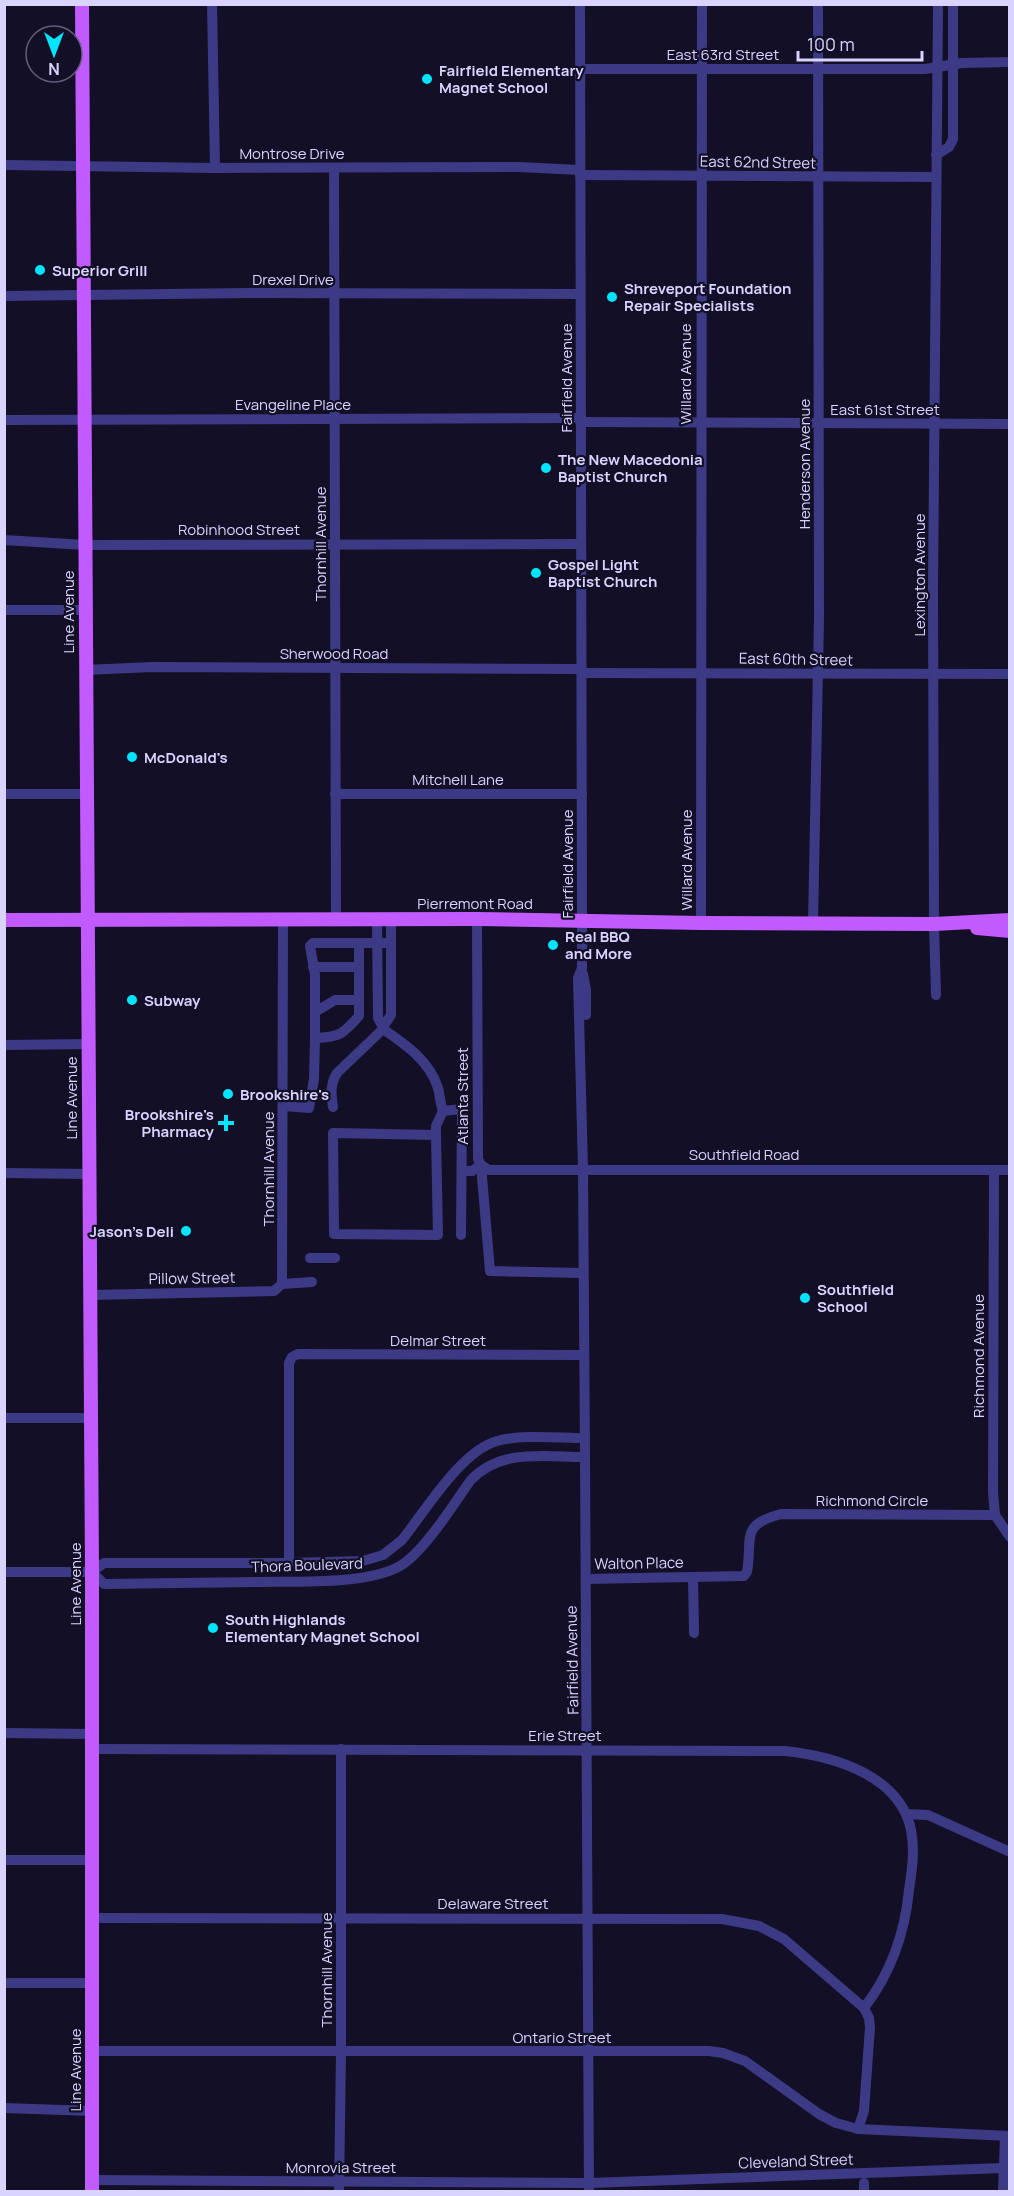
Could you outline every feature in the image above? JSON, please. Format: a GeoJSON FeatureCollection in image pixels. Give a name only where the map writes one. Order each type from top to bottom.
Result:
{"type":"FeatureCollection","features":[{"type":"Feature","properties":{"kind":"main road","name":"Line Avenue"},"geometry":{"type":"LineString","coordinates":[[82,4],[92,1572],[92,2186]]}},
{"type":"Feature","properties":{"kind":"main road","name":"Pierremont Road"},"geometry":{"type":"LineString","coordinates":[[4,920],[477,919],[940,924],[1010,920]]}},
{"type":"Feature","properties":{"kind":"main road","name":"Pierremont Road"},"geometry":{"type":"LineString","coordinates":[[940,924],[1010,931]]}},
{"type":"Feature","properties":{"kind":"street"},"geometry":{"type":"LineString","coordinates":[[212,4],[215,168]]}},
{"type":"Feature","properties":{"kind":"street","name":"Fairfield Avenue"},"geometry":{"type":"LineString","coordinates":[[580,4],[582,968],[586,990],[585,1055],[581,1068],[588,1750],[589,2187]]}},
{"type":"Feature","properties":{"kind":"street","name":"Willard Avenue"},"geometry":{"type":"LineString","coordinates":[[701,923],[702,4]]}},
{"type":"Feature","properties":{"kind":"street","name":"Henderson Avenue"},"geometry":{"type":"LineString","coordinates":[[813,923],[819,674],[819,4]]}},
{"type":"Feature","properties":{"kind":"street","name":"Lexington Avenue"},"geometry":{"type":"LineString","coordinates":[[936,995],[940,924],[934,674],[935,177],[938,4]]}},
{"type":"Feature","properties":{"kind":"street"},"geometry":{"type":"LineString","coordinates":[[936,154],[952,144],[953,4]]}},
{"type":"Feature","properties":{"kind":"street","name":"East 63rd Street"},"geometry":{"type":"LineString","coordinates":[[580,69],[925,69],[953,64],[1010,62]]}},
{"type":"Feature","properties":{"kind":"street","name":"Montrose Drive"},"geometry":{"type":"LineString","coordinates":[[4,165],[215,168],[519,166],[580,172]]}},
{"type":"Feature","properties":{"kind":"street","name":"Thornhill Avenue"},"geometry":{"type":"LineString","coordinates":[[334,168],[336,920]]}},
{"type":"Feature","properties":{"kind":"street","name":"East 62nd Street"},"geometry":{"type":"LineString","coordinates":[[580,172],[701,176],[935,177]]}},
{"type":"Feature","properties":{"kind":"street","name":"Drexel Drive"},"geometry":{"type":"LineString","coordinates":[[4,296],[580,294]]}},
{"type":"Feature","properties":{"kind":"street","name":"Evangeline Place"},"geometry":{"type":"LineString","coordinates":[[4,420],[581,420]]}},
{"type":"Feature","properties":{"kind":"street","name":"East 61st Street"},"geometry":{"type":"LineString","coordinates":[[581,420],[700,423],[1010,424]]}},
{"type":"Feature","properties":{"kind":"street","name":"Robinhood Street"},"geometry":{"type":"LineString","coordinates":[[4,540],[85,545],[582,544]]}},
{"type":"Feature","properties":{"kind":"street"},"geometry":{"type":"LineString","coordinates":[[4,610],[85,610]]}},
{"type":"Feature","properties":{"kind":"street","name":"Sherwood Road"},"geometry":{"type":"LineString","coordinates":[[85,670],[132,667],[582,671]]}},
{"type":"Feature","properties":{"kind":"street","name":"East 60th Street"},"geometry":{"type":"LineString","coordinates":[[582,671],[1010,674]]}},
{"type":"Feature","properties":{"kind":"street"},"geometry":{"type":"LineString","coordinates":[[4,794],[86,795]]}},
{"type":"Feature","properties":{"kind":"street","name":"Mitchell Lane"},"geometry":{"type":"LineString","coordinates":[[335,794],[582,795]]}},
{"type":"Feature","properties":{"kind":"street","name":"Atlanta Street"},"geometry":{"type":"LineString","coordinates":[[477,919],[478,1160],[490,1271],[584,1273]]}},
{"type":"Feature","properties":{"kind":"street","name":"Thornhill Avenue"},"geometry":{"type":"LineString","coordinates":[[282,1279],[283,920]]}},
{"type":"Feature","properties":{"kind":"street"},"geometry":{"type":"LineString","coordinates":[[384,920],[377,942],[378,1018],[383,1028],[416,1054],[430,1070],[438,1088],[443,1111],[436,1126],[438,1234],[334,1234],[333,1133],[436,1135]]}},
{"type":"Feature","properties":{"kind":"street"},"geometry":{"type":"LineString","coordinates":[[333,1107],[331,1092],[333,1079],[383,1028],[391,1015],[391,943],[384,920]]}},
{"type":"Feature","properties":{"kind":"street"},"geometry":{"type":"LineString","coordinates":[[284,1106],[309,1108],[314,1079],[315,1012],[310,946],[314,943],[391,943]]}},
{"type":"Feature","properties":{"kind":"street"},"geometry":{"type":"LineString","coordinates":[[315,1038],[335,1037],[345,1031],[359,1016],[359,943]]}},
{"type":"Feature","properties":{"kind":"street"},"geometry":{"type":"LineString","coordinates":[[313,967],[359,967]]}},
{"type":"Feature","properties":{"kind":"street"},"geometry":{"type":"LineString","coordinates":[[315,1012],[327,1002],[359,1000]]}},
{"type":"Feature","properties":{"kind":"street"},"geometry":{"type":"LineString","coordinates":[[4,1045],[88,1044]]}},
{"type":"Feature","properties":{"kind":"street"},"geometry":{"type":"LineString","coordinates":[[443,1111],[462,1109],[461,1235]]}},
{"type":"Feature","properties":{"kind":"street"},"geometry":{"type":"LineString","coordinates":[[462,1171],[472,1171],[480,1165]]}},
{"type":"Feature","properties":{"kind":"street","name":"Southfield Road"},"geometry":{"type":"LineString","coordinates":[[480,1165],[489,1170],[1010,1170]]}},
{"type":"Feature","properties":{"kind":"street","name":"Richmond Avenue"},"geometry":{"type":"LineString","coordinates":[[994,1170],[995,1515]]}},
{"type":"Feature","properties":{"kind":"street"},"geometry":{"type":"LineString","coordinates":[[4,1173],[88,1174]]}},
{"type":"Feature","properties":{"kind":"street"},"geometry":{"type":"LineString","coordinates":[[310,1258],[334,1258]]}},
{"type":"Feature","properties":{"kind":"street","name":"Pillow Street"},"geometry":{"type":"LineString","coordinates":[[90,1294],[274,1291],[282,1279],[312,1282]]}},
{"type":"Feature","properties":{"kind":"street","name":"Delmar Street"},"geometry":{"type":"LineString","coordinates":[[289,1563],[289,1363],[292,1357],[298,1354],[584,1355]]}},
{"type":"Feature","properties":{"kind":"street"},"geometry":{"type":"LineString","coordinates":[[4,1418],[91,1418]]}},
{"type":"Feature","properties":{"kind":"street","name":"Thora Boulevard"},"geometry":{"type":"LineString","coordinates":[[4,1572],[92,1572],[104,1563],[363,1561],[383,1555],[402,1540],[462,1464],[484,1446],[511,1438],[585,1438]]}},
{"type":"Feature","properties":{"kind":"street","name":"Thora Boulevard"},"geometry":{"type":"LineString","coordinates":[[92,1572],[104,1584],[290,1581],[380,1576],[402,1565],[417,1552],[470,1481],[490,1464],[502,1459],[517,1457],[585,1457]]}},
{"type":"Feature","properties":{"kind":"street","name":"Richmond Circle"},"geometry":{"type":"LineString","coordinates":[[754,1527],[762,1519],[781,1514],[995,1515]]}},
{"type":"Feature","properties":{"kind":"street"},"geometry":{"type":"LineString","coordinates":[[995,1515],[1010,1537]]}},
{"type":"Feature","properties":{"kind":"street","name":"Walton Place"},"geometry":{"type":"LineString","coordinates":[[586,1579],[740,1577],[746,1574],[750,1538],[754,1527]]}},
{"type":"Feature","properties":{"kind":"street","name":"Walton Place"},"geometry":{"type":"LineString","coordinates":[[693,1577],[694,1633]]}},
{"type":"Feature","properties":{"kind":"street"},"geometry":{"type":"LineString","coordinates":[[4,1733],[91,1734]]}},
{"type":"Feature","properties":{"kind":"street","name":"Erie Street"},"geometry":{"type":"LineString","coordinates":[[91,1749],[785,1751],[830,1758],[852,1767],[872,1778],[896,1798],[906,1814]]}},
{"type":"Feature","properties":{"kind":"street","name":"Thornhill Avenue"},"geometry":{"type":"LineString","coordinates":[[339,2187],[341,1749]]}},
{"type":"Feature","properties":{"kind":"street"},"geometry":{"type":"LineString","coordinates":[[858,2129],[864,2111],[870,2027],[864,2008],[880,1986],[890,1966],[904,1924],[909,1897],[913,1845],[906,1814],[928,1815],[1010,1852]]}},
{"type":"Feature","properties":{"kind":"street"},"geometry":{"type":"LineString","coordinates":[[4,1860],[92,1860]]}},
{"type":"Feature","properties":{"kind":"street","name":"Delaware Street"},"geometry":{"type":"LineString","coordinates":[[92,1918],[722,1919],[759,1926],[784,1939],[864,2008]]}},
{"type":"Feature","properties":{"kind":"street"},"geometry":{"type":"LineString","coordinates":[[4,1983],[92,1983]]}},
{"type":"Feature","properties":{"kind":"street","name":"Ontario Street"},"geometry":{"type":"LineString","coordinates":[[92,2051],[588,2053],[709,2051],[738,2057],[759,2069],[819,2115],[836,2123],[858,2129],[1007,2136]]}},
{"type":"Feature","properties":{"kind":"street"},"geometry":{"type":"LineString","coordinates":[[4,2108],[92,2111]]}},
{"type":"Feature","properties":{"kind":"street"},"geometry":{"type":"LineString","coordinates":[[1003,2192],[1007,2136]]}},
{"type":"Feature","properties":{"kind":"street","name":"Cleveland Street"},"geometry":{"type":"LineString","coordinates":[[589,2187],[1003,2168]]}},
{"type":"Feature","properties":{"kind":"street"},"geometry":{"type":"LineString","coordinates":[[728,2179],[728,2192]]}},
{"type":"Feature","properties":{"kind":"street","name":"Monrovia Street"},"geometry":{"type":"LineString","coordinates":[[92,2186],[589,2187]]}},
{"type":"Feature","properties":{"kind":"place","name":"Fairfield Elementary Magnet School"},"geometry":{"type":"Point","coordinates":[427,79]}},
{"type":"Feature","properties":{"kind":"place","name":"Superior Grill"},"geometry":{"type":"Point","coordinates":[40,270]}},
{"type":"Feature","properties":{"kind":"place","name":"Shreveport Foundation Repair Specialists"},"geometry":{"type":"Point","coordinates":[612,297]}},
{"type":"Feature","properties":{"kind":"place","name":"The New Macedonia Baptist Church"},"geometry":{"type":"Point","coordinates":[546,468]}},
{"type":"Feature","properties":{"kind":"place","name":"Gospel Light Baptist Church"},"geometry":{"type":"Point","coordinates":[536,573]}},
{"type":"Feature","properties":{"kind":"place","name":"McDonald's"},"geometry":{"type":"Point","coordinates":[132,757]}},
{"type":"Feature","properties":{"kind":"place","name":"Real BBQ and More"},"geometry":{"type":"Point","coordinates":[553,945]}},
{"type":"Feature","properties":{"kind":"place","name":"Subway"},"geometry":{"type":"Point","coordinates":[132,1000]}},
{"type":"Feature","properties":{"kind":"place","name":"Brookshire's"},"geometry":{"type":"Point","coordinates":[228,1094]}},
{"type":"Feature","properties":{"kind":"place","name":"Brookshire's Pharmacy"},"geometry":{"type":"Point","coordinates":[226,1123]}},
{"type":"Feature","properties":{"kind":"place","name":"Jason's Deli"},"geometry":{"type":"Point","coordinates":[186,1231]}},
{"type":"Feature","properties":{"kind":"place","name":"Southfield School"},"geometry":{"type":"Point","coordinates":[805,1298]}},
{"type":"Feature","properties":{"kind":"place","name":"South Highlands Elementary Magnet School"},"geometry":{"type":"Point","coordinates":[213,1628]}}]}
